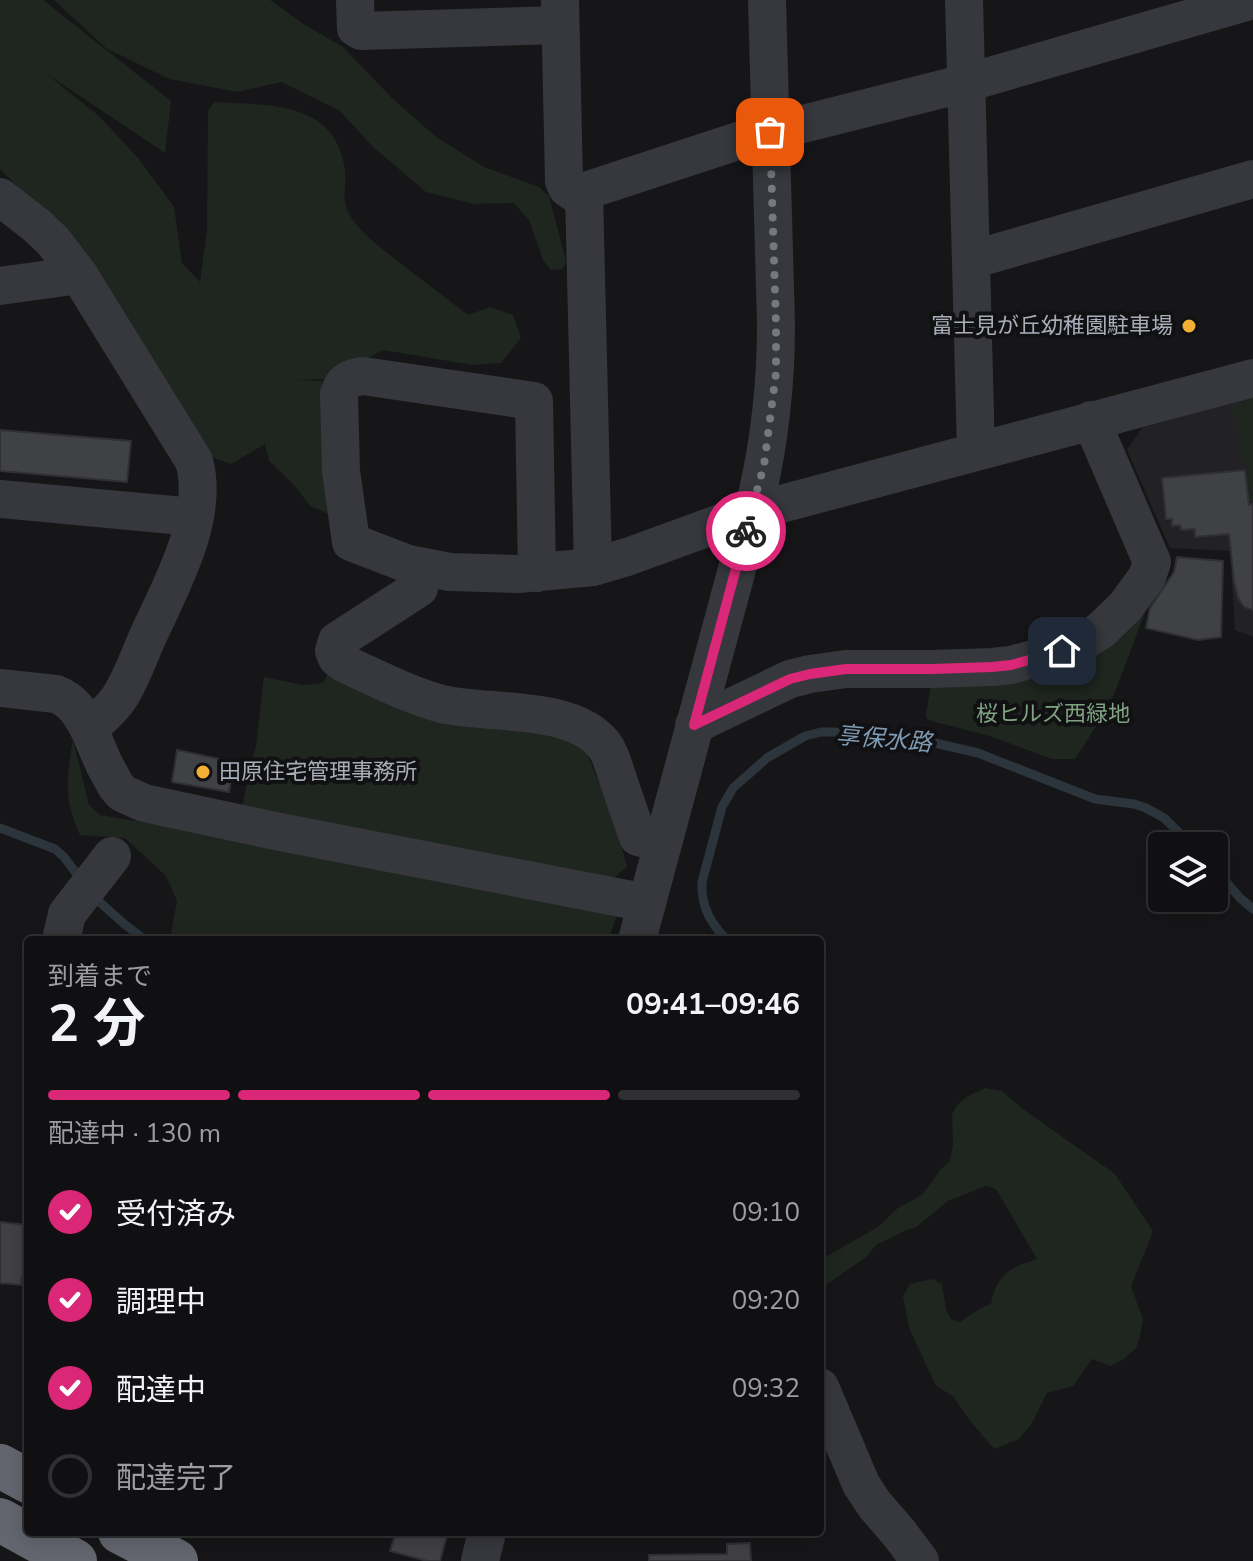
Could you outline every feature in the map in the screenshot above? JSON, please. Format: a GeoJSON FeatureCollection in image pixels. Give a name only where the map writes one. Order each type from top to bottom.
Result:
{"type":"FeatureCollection","features":[{"type":"Feature","properties":{"kind":"highway"},"geometry":{"type":"LineString","coordinates":[[0,1466],[24,1479]]}},
{"type":"Feature","properties":{"kind":"highway"},"geometry":{"type":"LineString","coordinates":[[0,1520],[24,1533]]}},
{"type":"Feature","properties":{"kind":"highway"},"geometry":{"type":"LineString","coordinates":[[29,1536],[75,1561]]}},
{"type":"Feature","properties":{"kind":"highway"},"geometry":{"type":"LineString","coordinates":[[128,1536],[176,1561]]}},
{"type":"Feature","properties":{"kind":"street"},"geometry":{"type":"LineString","coordinates":[[355,0],[356,28],[361,31],[560,13],[564,181],[567,188],[576,194],[770,132],[966,83],[1253,0]]}},
{"type":"Feature","properties":{"kind":"street"},"geometry":{"type":"LineString","coordinates":[[0,688],[65,697],[77,707],[116,786],[122,793],[144,803],[311,838],[644,926],[768,443],[776,373],[776,324],[767,0]]}},
{"type":"Feature","properties":{"kind":"street"},"geometry":{"type":"LineString","coordinates":[[964,0],[976,451]]}},
{"type":"Feature","properties":{"kind":"street"},"geometry":{"type":"LineString","coordinates":[[971,260],[1253,179]]}},
{"type":"Feature","properties":{"kind":"street"},"geometry":{"type":"LineString","coordinates":[[584,192],[593,567]]}},
{"type":"Feature","properties":{"kind":"street"},"geometry":{"type":"LineString","coordinates":[[0,197],[53,241],[79,275],[194,461],[198,487],[194,517],[178,571],[121,695],[103,718],[89,729]]}},
{"type":"Feature","properties":{"kind":"street"},"geometry":{"type":"LineString","coordinates":[[0,286],[79,275]]}},
{"type":"Feature","properties":{"kind":"street"},"geometry":{"type":"LineString","coordinates":[[537,573],[534,401],[363,376],[346,381],[341,386],[340,446],[351,542],[408,564],[465,574],[537,573],[593,567],[751,512],[1253,378]]}},
{"type":"Feature","properties":{"kind":"street"},"geometry":{"type":"LineString","coordinates":[[694,725],[790,679],[810,674],[846,669],[1011,665],[1072,648],[1100,631],[1131,601],[1147,577],[1152,562],[1091,420]]}},
{"type":"Feature","properties":{"kind":"street"},"geometry":{"type":"LineString","coordinates":[[0,499],[194,517]]}},
{"type":"Feature","properties":{"kind":"street"},"geometry":{"type":"LineString","coordinates":[[419,588],[337,641],[334,651],[337,658],[439,703],[556,718],[582,727],[607,747],[638,837],[663,843]]}},
{"type":"Feature","properties":{"kind":"street"},"geometry":{"type":"LineString","coordinates":[[62,936],[67,914],[112,856]]}},
{"type":"Feature","properties":{"kind":"street"},"geometry":{"type":"LineString","coordinates":[[824,1396],[861,1484],[920,1561]]}},
{"type":"Feature","properties":{"kind":"street"},"geometry":{"type":"LineString","coordinates":[[480,1561],[486,1536]]}},
{"type":"Feature","properties":{"kind":"shaded area"},"geometry":{"type":"Polygon","coordinates":[[[1253,397],[1253,637],[1235,630],[1230,551],[1170,548],[1127,450],[1142,428],[1253,397]]]}},
{"type":"Feature","properties":{"kind":"green space"},"geometry":{"type":"Polygon","coordinates":[[[0,0],[43,0],[171,101],[165,153],[44,72],[99,116],[139,159],[174,207],[182,263],[200,282],[207,230],[208,111],[214,102],[276,106],[314,119],[328,130],[339,147],[345,170],[348,211],[366,235],[468,315],[490,307],[513,315],[521,338],[501,363],[472,365],[383,350],[328,379],[297,380],[322,381],[331,515],[310,506],[269,461],[265,444],[231,464],[212,457],[22,191],[0,169],[0,0]]]}},
{"type":"Feature","properties":{"kind":"green space"},"geometry":{"type":"Polygon","coordinates":[[[54,0],[270,0],[343,47],[391,97],[435,136],[484,167],[539,187],[549,196],[566,261],[563,269],[551,270],[543,260],[529,220],[514,203],[473,204],[426,192],[373,147],[339,110],[281,82],[238,92],[169,79],[106,48],[54,0]]]}},
{"type":"Feature","properties":{"kind":"green space"},"geometry":{"type":"Polygon","coordinates":[[[1253,399],[1253,502],[1232,405],[1253,399]]]}},
{"type":"Feature","properties":{"kind":"green space","name":"桜ヒルズ西緑地"},"geometry":{"type":"Polygon","coordinates":[[[1149,602],[1110,705],[1075,759],[1052,759],[990,736],[928,720],[931,683],[1149,602]]]}},
{"type":"Feature","properties":{"kind":"green space"},"geometry":{"type":"Polygon","coordinates":[[[327,675],[581,738],[616,826],[627,867],[612,879],[241,811],[256,745],[264,677],[303,685],[323,683],[327,675]]]}},
{"type":"Feature","properties":{"kind":"green space"},"geometry":{"type":"Polygon","coordinates":[[[73,739],[89,805],[100,815],[620,904],[610,936],[174,936],[171,934],[177,901],[166,876],[125,838],[80,835],[69,799],[73,739]]]}},
{"type":"Feature","properties":{"kind":"green space"},"geometry":{"type":"Polygon","coordinates":[[[985,1088],[1002,1091],[1115,1174],[1153,1231],[1131,1287],[1143,1319],[1136,1348],[1110,1366],[1092,1359],[1073,1386],[1047,1393],[1032,1423],[1019,1439],[994,1449],[953,1396],[936,1386],[909,1328],[903,1296],[910,1284],[932,1279],[942,1284],[951,1319],[960,1322],[991,1304],[997,1286],[1006,1274],[1037,1259],[996,1189],[986,1186],[948,1201],[915,1228],[876,1245],[866,1257],[824,1286],[824,1258],[878,1227],[899,1207],[922,1195],[950,1161],[952,1114],[968,1096],[985,1088]]]}},
{"type":"Feature","properties":{"kind":"building"},"geometry":{"type":"Polygon","coordinates":[[[0,430],[131,441],[127,482],[0,471],[0,430]]]}},
{"type":"Feature","properties":{"kind":"building"},"geometry":{"type":"Polygon","coordinates":[[[1245,470],[1249,505],[1253,504],[1253,610],[1244,607],[1238,598],[1229,534],[1195,537],[1195,529],[1181,530],[1180,525],[1172,526],[1172,519],[1166,519],[1162,478],[1245,470]]]}},
{"type":"Feature","properties":{"kind":"building"},"geometry":{"type":"Polygon","coordinates":[[[1177,557],[1223,561],[1221,637],[1198,640],[1146,628],[1150,608],[1174,572],[1177,557]]]}},
{"type":"Feature","properties":{"kind":"building","name":"田原住宅管理事務所"},"geometry":{"type":"Polygon","coordinates":[[[177,750],[234,762],[229,792],[172,782],[177,750]]]}},
{"type":"Feature","properties":{"kind":"building"},"geometry":{"type":"Polygon","coordinates":[[[0,1222],[24,1225],[24,1276],[21,1285],[0,1283],[0,1222]]]}},
{"type":"Feature","properties":{"kind":"building"},"geometry":{"type":"Polygon","coordinates":[[[395,1536],[447,1536],[440,1561],[427,1561],[390,1551],[395,1536]]]}},
{"type":"Feature","properties":{"kind":"building"},"geometry":{"type":"Polygon","coordinates":[[[750,1543],[751,1561],[649,1561],[649,1555],[727,1554],[727,1544],[750,1543]]]}},
{"type":"Feature","properties":{"kind":"waterway","name":"享保水路"},"geometry":{"type":"LineString","coordinates":[[724,936],[708,914],[702,891],[722,807],[733,788],[767,758],[805,736],[821,732],[922,740],[978,753],[1095,799],[1146,808],[1164,818],[1178,832]]}},
{"type":"Feature","properties":{"kind":"waterway","name":"享保水路"},"geometry":{"type":"LineString","coordinates":[[0,828],[55,849],[82,881]]}},
{"type":"Feature","properties":{"kind":"waterway","name":"享保水路"},"geometry":{"type":"LineString","coordinates":[[1228,884],[1253,909]]}},
{"type":"Feature","properties":{"kind":"waterway","name":"享保水路"},"geometry":{"type":"LineString","coordinates":[[93,896],[140,936]]}},
{"type":"Feature","properties":{"kind":"way so far"},"geometry":{"type":"LineString","coordinates":[[746,531],[764,465],[776,373],[770,132]]}},
{"type":"Feature","properties":{"kind":"place","name":"富士見が丘幼稚園駐車場"},"geometry":{"type":"Point","coordinates":[1189,326]}},
{"type":"Feature","properties":{"kind":"place","name":"田原住宅管理事務所"},"geometry":{"type":"Point","coordinates":[203,772]}},
{"type":"Feature","properties":{"kind":"route"},"geometry":{"type":"LineString","coordinates":[[746,531],[694,725],[790,679],[810,674],[846,669],[992,667],[1062,651]]}}]}
